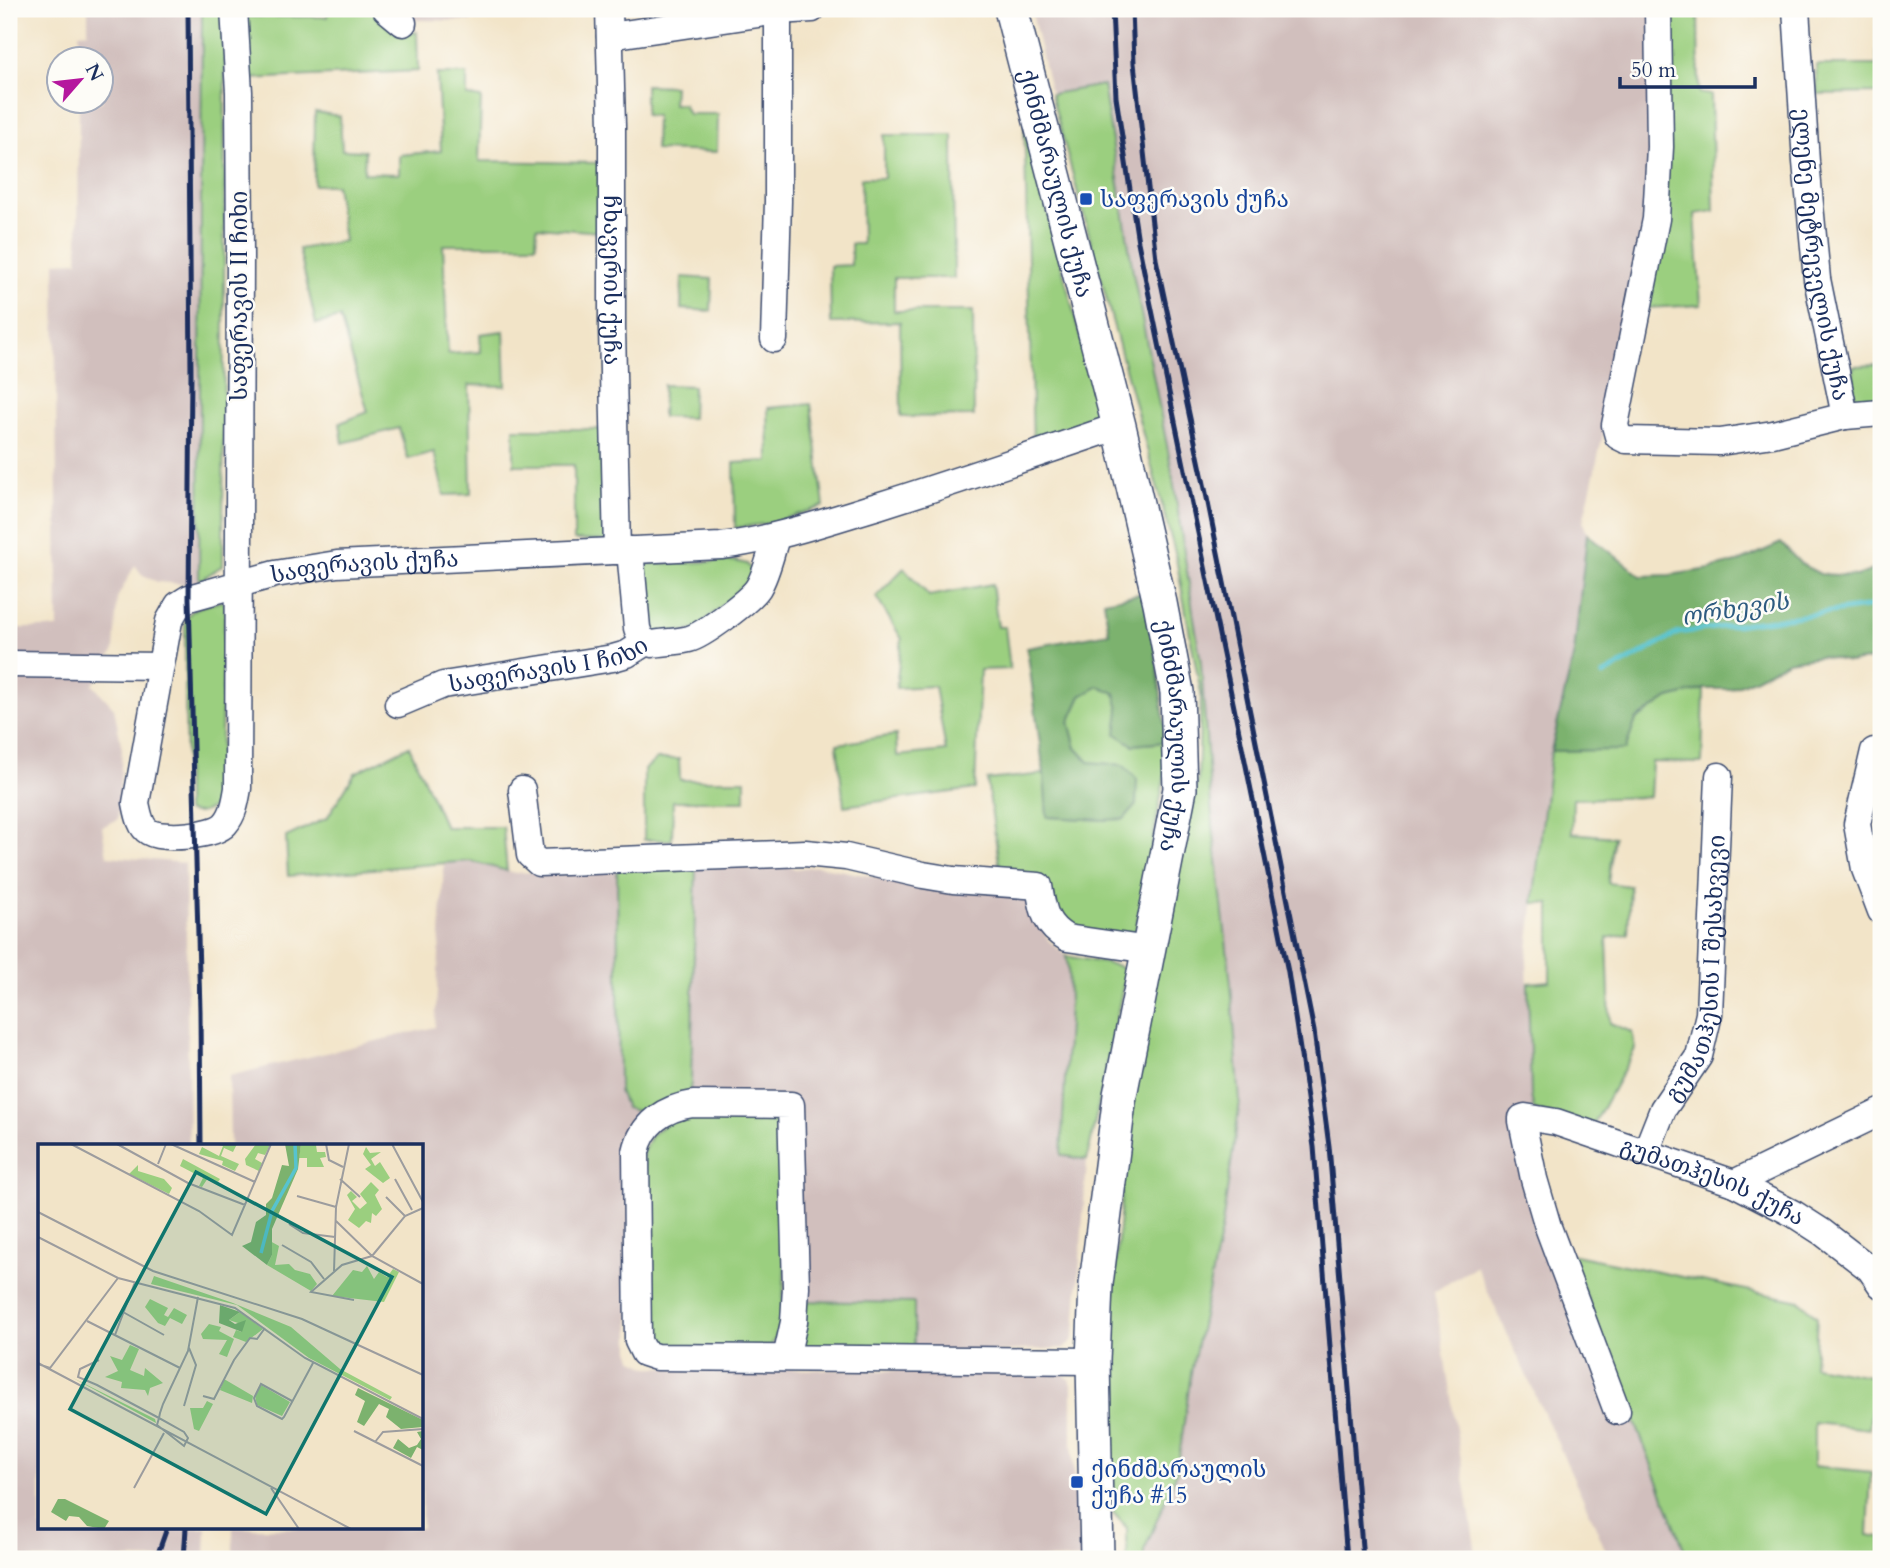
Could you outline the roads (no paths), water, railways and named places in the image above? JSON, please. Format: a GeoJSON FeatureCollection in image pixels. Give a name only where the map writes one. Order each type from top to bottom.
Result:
{"type":"FeatureCollection","features":[{"type":"Feature","properties":{"kind":"main road","name":"ქინძმარაულის ქუჩა"},"geometry":{"type":"LineString","coordinates":[[1011,9],[1119,426],[1160,603],[1177,692],[1180,789],[1120,1095],[1096,1284],[1093,1362],[1097,1559]]}},
{"type":"Feature","properties":{"kind":"street","name":"საფერავის II ჩიხი"},"geometry":{"type":"LineString","coordinates":[[234,9],[239,106],[239,583]]}},
{"type":"Feature","properties":{"kind":"street","name":"ჩხავერის ქუჩა"},"geometry":{"type":"LineString","coordinates":[[609,9],[612,328],[624,550]]}},
{"type":"Feature","properties":{"kind":"street"},"geometry":{"type":"LineString","coordinates":[[610,36],[778,11],[812,9]]}},
{"type":"Feature","properties":{"kind":"street"},"geometry":{"type":"LineString","coordinates":[[1658,9],[1660,148],[1656,219],[1617,413],[1615,425],[1618,436],[1626,440],[1720,442],[1773,435],[1845,416],[1881,413]]}},
{"type":"Feature","properties":{"kind":"street","name":"ელენე მეტრეველის ქუჩა"},"geometry":{"type":"LineString","coordinates":[[1796,9],[1817,279],[1845,416]]}},
{"type":"Feature","properties":{"kind":"street"},"geometry":{"type":"LineString","coordinates":[[774,339],[778,201],[778,11]]}},
{"type":"Feature","properties":{"kind":"street","name":"საფერავის ქუჩა"},"geometry":{"type":"LineString","coordinates":[[160,666],[136,803],[138,812],[147,831],[155,834],[195,836],[214,832],[224,826],[230,817],[238,788],[239,583],[288,571],[337,564],[751,542],[776,537],[947,484],[1119,426]]}},
{"type":"Feature","properties":{"kind":"street"},"geometry":{"type":"LineString","coordinates":[[646,642],[652,644],[690,639],[704,632],[750,598],[768,565],[776,537]]}},
{"type":"Feature","properties":{"kind":"street","name":"საფერავის I ჩიხი"},"geometry":{"type":"LineString","coordinates":[[398,704],[443,685],[613,658],[627,654],[646,642],[640,637],[637,628],[624,550]]}},
{"type":"Feature","properties":{"kind":"street"},"geometry":{"type":"LineString","coordinates":[[9,664],[160,666],[169,621],[178,605],[189,598],[239,583]]}},
{"type":"Feature","properties":{"kind":"street"},"geometry":{"type":"LineString","coordinates":[[1874,751],[1857,824],[1865,869],[1881,911]]}},
{"type":"Feature","properties":{"kind":"street","name":"გუმათჰესის I შესახვევი"},"geometry":{"type":"LineString","coordinates":[[1646,1153],[1663,1109],[1699,1056],[1709,1014],[1719,776]]}},
{"type":"Feature","properties":{"kind":"street"},"geometry":{"type":"LineString","coordinates":[[522,790],[530,855],[539,863],[805,853],[846,857],[923,876],[1039,886],[1045,915],[1051,927],[1058,933],[1067,938],[1149,950]]}},
{"type":"Feature","properties":{"kind":"street"},"geometry":{"type":"LineString","coordinates":[[786,1358],[794,1322],[796,1287],[790,1105],[678,1106],[647,1126],[639,1139],[636,1152],[638,1341],[643,1353],[656,1357],[1093,1362]]}},
{"type":"Feature","properties":{"kind":"street"},"geometry":{"type":"LineString","coordinates":[[1734,1183],[1881,1112]]}},
{"type":"Feature","properties":{"kind":"street","name":"გუმათჰესის ქუჩა"},"geometry":{"type":"LineString","coordinates":[[1617,1411],[1548,1227],[1534,1179],[1522,1118],[1556,1122],[1734,1183],[1794,1214],[1822,1232],[1870,1269],[1881,1284]]}},
{"type":"Feature","properties":{"kind":"waterway","name":"ორხევის"},"geometry":{"type":"LineString","coordinates":[[1603,675],[1678,633],[1881,605]]}},
{"type":"Feature","properties":{"kind":"railway"},"geometry":{"type":"LineString","coordinates":[[188,9],[191,374],[189,598],[201,1144]]}},
{"type":"Feature","properties":{"kind":"railway"},"geometry":{"type":"LineString","coordinates":[[1112,9],[1116,97],[1138,242],[1288,972],[1301,1056],[1314,1147],[1347,1559]]}},
{"type":"Feature","properties":{"kind":"railway"},"geometry":{"type":"LineString","coordinates":[[1132,9],[1134,63],[1156,259],[1314,1031],[1329,1146],[1363,1559]]}},
{"type":"Feature","properties":{"kind":"railway"},"geometry":{"type":"LineString","coordinates":[[156,1559],[166,1530]]}},
{"type":"Feature","properties":{"kind":"railway"},"geometry":{"type":"LineString","coordinates":[[184,1559],[186,1530]]}},
{"type":"Feature","properties":{"kind":"place","name":"საფერავის ქუჩა"},"geometry":{"type":"Point","coordinates":[1086,199]}},
{"type":"Feature","properties":{"kind":"place","name":"ქინძმარაულის ქუჩა #15"},"geometry":{"type":"Point","coordinates":[1077,1482]}}]}
